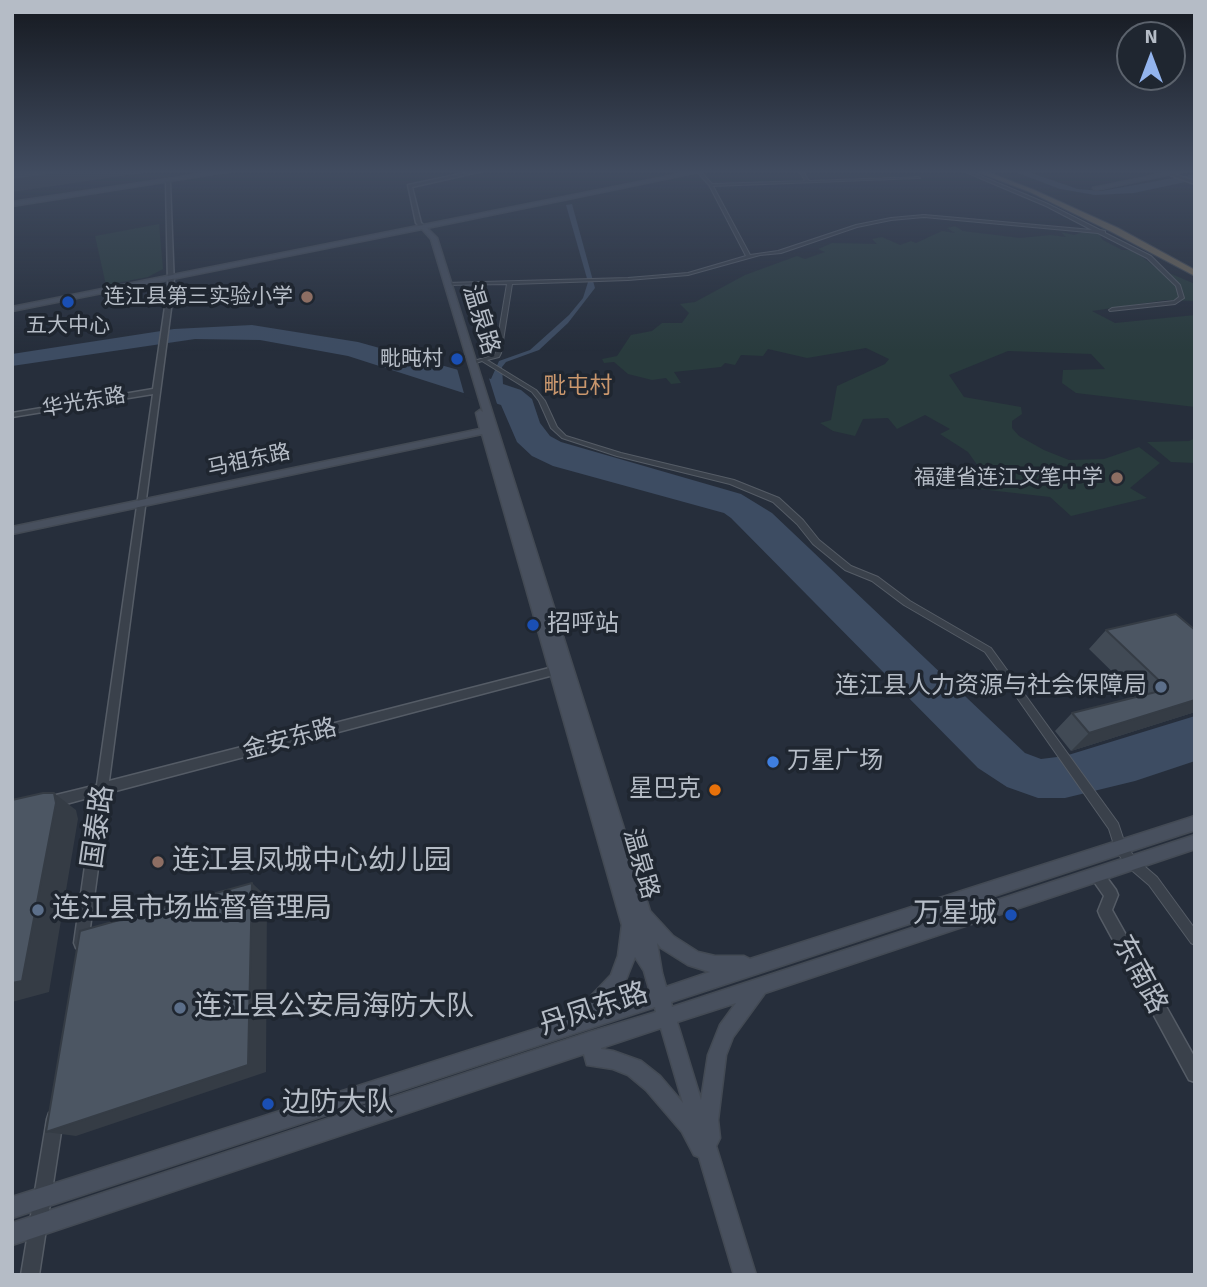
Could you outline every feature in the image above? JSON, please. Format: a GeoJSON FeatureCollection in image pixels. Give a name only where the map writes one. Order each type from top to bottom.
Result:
{"type":"FeatureCollection","features":[{"type":"Feature","properties":{"kind":"highway"},"geometry":{"type":"LineString","coordinates":[[1117,231],[1195,274]]}},
{"type":"Feature","properties":{"kind":"highway"},"geometry":{"type":"LineString","coordinates":[[1129,231],[1195,267]]}},
{"type":"Feature","properties":{"kind":"main road"},"geometry":{"type":"LineString","coordinates":[[12,311],[408,231]]}},
{"type":"Feature","properties":{"kind":"main road","name":"温泉路"},"geometry":{"type":"LineString","coordinates":[[425,231],[472,367]]}},
{"type":"Feature","properties":{"kind":"main road","name":"温泉路"},"geometry":{"type":"LineString","coordinates":[[427,231],[433,236],[448,284],[631,903],[647,929],[653,974],[745,1275]]}},
{"type":"Feature","properties":{"kind":"main road","name":"马祖东路"},"geometry":{"type":"LineString","coordinates":[[12,531],[489,430]]}},
{"type":"Feature","properties":{"kind":"main road","name":"丹凤东路"},"geometry":{"type":"LineString","coordinates":[[12,1234],[590,1041],[769,962],[1195,823]]}},
{"type":"Feature","properties":{"kind":"main road","name":"丹凤东路"},"geometry":{"type":"LineString","coordinates":[[12,1208],[573,1026],[760,985],[1195,842]]}},
{"type":"Feature","properties":{"kind":"main road"},"geometry":{"type":"LineString","coordinates":[[631,903],[656,932],[678,950],[694,958],[733,967],[769,962]]}},
{"type":"Feature","properties":{"kind":"main road"},"geometry":{"type":"LineString","coordinates":[[573,1026],[606,994],[622,971],[630,939],[631,903]]}},
{"type":"Feature","properties":{"kind":"main road"},"geometry":{"type":"LineString","coordinates":[[715,1176],[708,1120],[718,1055],[726,1031],[760,985]]}},
{"type":"Feature","properties":{"kind":"main road"},"geometry":{"type":"LineString","coordinates":[[590,1041],[594,1058],[613,1060],[634,1068],[672,1102],[689,1125],[715,1176]]}},
{"type":"Feature","properties":{"kind":"street"},"geometry":{"type":"LineString","coordinates":[[170,231],[171,278]]}},
{"type":"Feature","properties":{"kind":"street"},"geometry":{"type":"LineString","coordinates":[[735,231],[749,257]]}},
{"type":"Feature","properties":{"kind":"street"},"geometry":{"type":"LineString","coordinates":[[448,284],[586,281],[688,274],[749,257],[779,252],[841,231]]}},
{"type":"Feature","properties":{"kind":"street"},"geometry":{"type":"LineString","coordinates":[[1092,231],[1103,232],[1161,267],[1178,286],[1182,298],[1175,302],[1112,310]]}},
{"type":"Feature","properties":{"kind":"street","name":"国泰路"},"geometry":{"type":"LineString","coordinates":[[78,963],[104,789],[171,278]]}},
{"type":"Feature","properties":{"kind":"street"},"geometry":{"type":"LineString","coordinates":[[472,367],[498,353],[510,283]]}},
{"type":"Feature","properties":{"kind":"street"},"geometry":{"type":"LineString","coordinates":[[485,360],[539,396],[554,428],[564,437],[619,455],[732,482],[776,500],[800,522],[816,542],[848,569],[875,579],[907,603],[988,650],[1114,827],[1120,848],[1132,863],[1153,881],[1195,939]]}},
{"type":"Feature","properties":{"kind":"street","name":"华光东路"},"geometry":{"type":"LineString","coordinates":[[12,415],[156,391]]}},
{"type":"Feature","properties":{"kind":"street","name":"金安东路"},"geometry":{"type":"LineString","coordinates":[[39,805],[562,669]]}},
{"type":"Feature","properties":{"kind":"street","name":"东南路"},"geometry":{"type":"LineString","coordinates":[[1097,876],[1111,895],[1105,911],[1195,1074]]}},
{"type":"Feature","properties":{"kind":"street"},"geometry":{"type":"LineString","coordinates":[[30,1275],[58,1098]]}},
{"type":"Feature","properties":{"kind":"shaded area"},"geometry":{"type":"Polygon","coordinates":[[[121,231],[160,231],[163,269],[148,277],[106,285],[95,236],[121,231]]]}},
{"type":"Feature","properties":{"kind":"shaded area"},"geometry":{"type":"Polygon","coordinates":[[[942,231],[955,233],[952,231],[1020,238],[1051,235],[1066,237],[1061,232],[1074,235],[1083,232],[1080,231],[1097,231],[1106,235],[1100,236],[1103,240],[1122,250],[1133,250],[1155,267],[1195,284],[1195,301],[1166,300],[1092,311],[1115,323],[1195,315],[1195,407],[1076,393],[1062,383],[1063,370],[1105,369],[1091,354],[1008,351],[949,375],[964,397],[1021,407],[1022,414],[1012,421],[1012,428],[1019,436],[1069,460],[1104,459],[1139,447],[1160,463],[1130,488],[1147,498],[1071,516],[1050,497],[979,489],[980,469],[968,452],[940,434],[950,429],[925,415],[897,429],[888,418],[863,419],[855,436],[833,431],[820,423],[831,420],[837,386],[885,364],[889,359],[866,348],[807,358],[768,349],[763,356],[741,355],[735,365],[725,363],[721,367],[674,372],[681,383],[671,384],[666,378],[652,380],[628,374],[614,362],[604,363],[602,359],[617,356],[631,335],[652,331],[662,323],[682,323],[689,313],[680,304],[695,302],[745,275],[797,256],[805,259],[825,252],[818,249],[832,243],[877,244],[872,239],[882,237],[900,245],[911,241],[916,243],[942,231]]]}},
{"type":"Feature","properties":{"kind":"shaded area"},"geometry":{"type":"Polygon","coordinates":[[[1195,438],[1195,463],[1171,462],[1147,442],[1189,441],[1195,438]]]}},
{"type":"Feature","properties":{"kind":"water"},"geometry":{"type":"Polygon","coordinates":[[[573,231],[579,231],[595,288],[568,323],[539,350],[506,362],[502,367],[503,384],[521,390],[532,399],[540,423],[550,436],[561,442],[741,494],[772,513],[1025,753],[1041,759],[1065,756],[1195,716],[1195,761],[1135,781],[1065,798],[1038,798],[1007,787],[978,768],[731,518],[724,513],[553,466],[532,456],[517,442],[501,405],[348,356],[260,340],[195,339],[12,366],[12,354],[174,329],[252,325],[358,342],[491,379],[499,361],[530,350],[569,315],[583,298],[588,282],[573,231]]]}},
{"type":"Feature","properties":{"kind":"pier"},"geometry":{"type":"Polygon","coordinates":[[[456,365],[488,375],[498,407],[465,397],[456,365]]]}},
{"type":"Feature","properties":{"kind":"building"},"geometry":{"type":"Polygon","coordinates":[[[1176,614],[1195,630],[1195,700],[1089,733],[1072,713],[1168,689],[1106,630],[1176,614]]]}},
{"type":"Feature","properties":{"kind":"building"},"geometry":{"type":"Polygon","coordinates":[[[54,793],[56,803],[22,981],[12,983],[12,800],[54,793]]]}},
{"type":"Feature","properties":{"kind":"building","name":"连江县公安局海防大队"},"geometry":{"type":"Polygon","coordinates":[[[252,883],[248,1065],[46,1132],[80,931],[252,883]]]}},
{"type":"Feature","properties":{"kind":"place","name":"连江县第三实验小学"},"geometry":{"type":"Point","coordinates":[307,297]}},
{"type":"Feature","properties":{"kind":"place","name":"五大中心"},"geometry":{"type":"Point","coordinates":[68,302]}},
{"type":"Feature","properties":{"kind":"place","name":"毗旽村"},"geometry":{"type":"Point","coordinates":[457,359]}},
{"type":"Feature","properties":{"kind":"place","name":"福建省连江文笔中学"},"geometry":{"type":"Point","coordinates":[1117,478]}},
{"type":"Feature","properties":{"kind":"place","name":"招呼站"},"geometry":{"type":"Point","coordinates":[533,625]}},
{"type":"Feature","properties":{"kind":"place","name":"连江县人力资源与社会保障局"},"geometry":{"type":"Point","coordinates":[1161,687]}},
{"type":"Feature","properties":{"kind":"place","name":"万星广场"},"geometry":{"type":"Point","coordinates":[773,762]}},
{"type":"Feature","properties":{"kind":"place","name":"星巴克"},"geometry":{"type":"Point","coordinates":[715,790]}},
{"type":"Feature","properties":{"kind":"place","name":"连江县凤城中心幼儿园"},"geometry":{"type":"Point","coordinates":[158,862]}},
{"type":"Feature","properties":{"kind":"place","name":"连江县市场监督管理局"},"geometry":{"type":"Point","coordinates":[38,910]}},
{"type":"Feature","properties":{"kind":"place","name":"万星城"},"geometry":{"type":"Point","coordinates":[1011,915]}},
{"type":"Feature","properties":{"kind":"place","name":"连江县公安局海防大队"},"geometry":{"type":"Point","coordinates":[180,1008]}},
{"type":"Feature","properties":{"kind":"place","name":"边防大队"},"geometry":{"type":"Point","coordinates":[268,1104]}},
{"type":"Feature","properties":{"kind":"district","name":"毗屯村"},"geometry":{"type":"Point","coordinates":[578,387]}}]}
